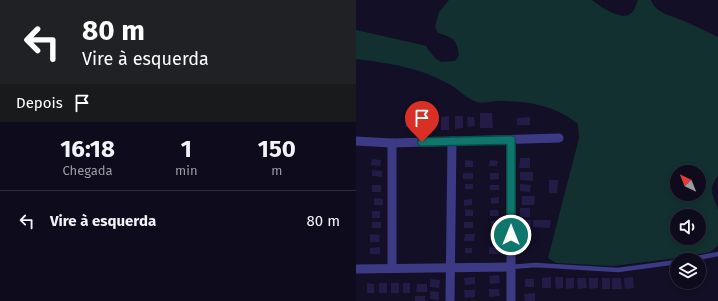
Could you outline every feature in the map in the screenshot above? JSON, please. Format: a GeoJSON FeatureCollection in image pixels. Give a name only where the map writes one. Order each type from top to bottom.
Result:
{"type":"FeatureCollection","features":[{"type":"Feature","properties":{"kind":"street"},"geometry":{"type":"LineString","coordinates":[[356,141],[392,143],[559,138]]}},
{"type":"Feature","properties":{"kind":"street"},"geometry":{"type":"LineString","coordinates":[[511,140],[511,301]]}},
{"type":"Feature","properties":{"kind":"street"},"geometry":{"type":"LineString","coordinates":[[450,301],[452,141]]}},
{"type":"Feature","properties":{"kind":"street"},"geometry":{"type":"LineString","coordinates":[[392,143],[392,268]]}},
{"type":"Feature","properties":{"kind":"street"},"geometry":{"type":"LineString","coordinates":[[356,269],[511,267]]}},
{"type":"Feature","properties":{"kind":"lane"},"geometry":{"type":"LineString","coordinates":[[706,256],[718,254]]}},
{"type":"Feature","properties":{"kind":"lane"},"geometry":{"type":"LineString","coordinates":[[511,267],[536,265],[618,270],[670,263]]}},
{"type":"Feature","properties":{"kind":"green space"},"geometry":{"type":"Polygon","coordinates":[[[449,0],[592,0],[611,12],[626,16],[633,11],[638,0],[651,0],[653,5],[665,14],[718,37],[718,176],[712,187],[712,194],[718,211],[718,246],[710,252],[705,253],[670,253],[670,259],[613,266],[556,263],[548,258],[579,138],[578,124],[560,112],[541,105],[509,101],[477,102],[451,85],[414,69],[356,59],[356,30],[427,46],[435,58],[441,62],[455,61],[459,55],[457,45],[447,36],[438,33],[435,27],[439,12],[449,0]]]}},
{"type":"Feature","properties":{"kind":"building"},"geometry":{"type":"Polygon","coordinates":[[[480,113],[492,113],[493,128],[480,128],[480,113]]]}},
{"type":"Feature","properties":{"kind":"building"},"geometry":{"type":"Polygon","coordinates":[[[405,115],[414,115],[414,127],[405,127],[405,115]]]}},
{"type":"Feature","properties":{"kind":"building"},"geometry":{"type":"Polygon","coordinates":[[[418,116],[427,116],[426,126],[418,126],[418,116]]]}},
{"type":"Feature","properties":{"kind":"building"},"geometry":{"type":"Polygon","coordinates":[[[449,116],[449,130],[441,130],[441,117],[449,116]]]}},
{"type":"Feature","properties":{"kind":"building"},"geometry":{"type":"Polygon","coordinates":[[[455,116],[463,116],[463,128],[455,129],[455,116]]]}},
{"type":"Feature","properties":{"kind":"building"},"geometry":{"type":"Polygon","coordinates":[[[437,117],[437,127],[429,127],[429,118],[437,117]]]}},
{"type":"Feature","properties":{"kind":"building"},"geometry":{"type":"Polygon","coordinates":[[[467,117],[474,117],[475,126],[468,127],[467,117]]]}},
{"type":"Feature","properties":{"kind":"building"},"geometry":{"type":"Polygon","coordinates":[[[530,117],[530,125],[517,125],[517,118],[530,117]]]}},
{"type":"Feature","properties":{"kind":"building"},"geometry":{"type":"Polygon","coordinates":[[[520,158],[530,158],[530,168],[519,168],[520,158]]]}},
{"type":"Feature","properties":{"kind":"building"},"geometry":{"type":"Polygon","coordinates":[[[372,159],[381,160],[380,166],[371,165],[372,159]]]}},
{"type":"Feature","properties":{"kind":"building"},"geometry":{"type":"Polygon","coordinates":[[[465,160],[473,161],[473,167],[465,167],[465,160]]]}},
{"type":"Feature","properties":{"kind":"building"},"geometry":{"type":"Polygon","coordinates":[[[490,160],[498,161],[497,166],[489,166],[490,160]]]}},
{"type":"Feature","properties":{"kind":"building"},"geometry":{"type":"Polygon","coordinates":[[[372,170],[382,171],[382,177],[372,176],[372,170]]]}},
{"type":"Feature","properties":{"kind":"building"},"geometry":{"type":"Polygon","coordinates":[[[520,172],[533,172],[533,181],[520,180],[520,172]]]}},
{"type":"Feature","properties":{"kind":"building"},"geometry":{"type":"Polygon","coordinates":[[[463,173],[473,173],[473,179],[463,179],[463,173]]]}},
{"type":"Feature","properties":{"kind":"building"},"geometry":{"type":"Polygon","coordinates":[[[490,173],[499,173],[499,179],[490,180],[490,173]]]}},
{"type":"Feature","properties":{"kind":"building"},"geometry":{"type":"Polygon","coordinates":[[[549,180],[558,180],[557,193],[549,193],[549,180]]]}},
{"type":"Feature","properties":{"kind":"building"},"geometry":{"type":"Polygon","coordinates":[[[465,184],[473,184],[473,189],[465,189],[465,184]]]}},
{"type":"Feature","properties":{"kind":"building"},"geometry":{"type":"Polygon","coordinates":[[[520,184],[531,185],[530,192],[520,191],[520,184]]]}},
{"type":"Feature","properties":{"kind":"building"},"geometry":{"type":"Polygon","coordinates":[[[372,185],[381,185],[381,192],[372,192],[372,185]]]}},
{"type":"Feature","properties":{"kind":"building"},"geometry":{"type":"Polygon","coordinates":[[[490,185],[499,185],[499,190],[490,190],[490,185]]]}},
{"type":"Feature","properties":{"kind":"building"},"geometry":{"type":"Polygon","coordinates":[[[522,196],[535,196],[534,205],[522,205],[522,196]]]}},
{"type":"Feature","properties":{"kind":"building"},"geometry":{"type":"Polygon","coordinates":[[[499,197],[499,203],[491,204],[491,198],[499,197]]]}},
{"type":"Feature","properties":{"kind":"building"},"geometry":{"type":"Polygon","coordinates":[[[374,198],[383,199],[383,205],[374,205],[374,198]]]}},
{"type":"Feature","properties":{"kind":"building"},"geometry":{"type":"Polygon","coordinates":[[[472,199],[472,205],[464,206],[464,200],[472,199]]]}},
{"type":"Feature","properties":{"kind":"building"},"geometry":{"type":"Polygon","coordinates":[[[520,208],[530,208],[530,217],[520,217],[520,208]]]}},
{"type":"Feature","properties":{"kind":"building"},"geometry":{"type":"Polygon","coordinates":[[[465,209],[473,210],[473,216],[465,216],[465,209]]]}},
{"type":"Feature","properties":{"kind":"building"},"geometry":{"type":"Polygon","coordinates":[[[490,210],[498,210],[499,216],[490,216],[490,210]]]}},
{"type":"Feature","properties":{"kind":"building"},"geometry":{"type":"Polygon","coordinates":[[[372,211],[380,211],[380,218],[372,218],[372,211]]]}},
{"type":"Feature","properties":{"kind":"building"},"geometry":{"type":"Polygon","coordinates":[[[519,219],[531,220],[531,228],[519,227],[519,219]]]}},
{"type":"Feature","properties":{"kind":"building"},"geometry":{"type":"Polygon","coordinates":[[[533,220],[551,220],[550,228],[533,227],[533,220]]]}},
{"type":"Feature","properties":{"kind":"building"},"geometry":{"type":"Polygon","coordinates":[[[491,221],[499,221],[499,226],[491,227],[491,221]]]}},
{"type":"Feature","properties":{"kind":"building"},"geometry":{"type":"Polygon","coordinates":[[[372,222],[381,222],[381,228],[372,228],[372,222]]]}},
{"type":"Feature","properties":{"kind":"building"},"geometry":{"type":"Polygon","coordinates":[[[464,222],[473,222],[473,228],[464,228],[464,222]]]}},
{"type":"Feature","properties":{"kind":"building"},"geometry":{"type":"Polygon","coordinates":[[[522,231],[530,232],[530,243],[522,243],[522,231]]]}},
{"type":"Feature","properties":{"kind":"building"},"geometry":{"type":"Polygon","coordinates":[[[490,233],[499,233],[499,240],[489,240],[490,233]]]}},
{"type":"Feature","properties":{"kind":"building"},"geometry":{"type":"Polygon","coordinates":[[[370,234],[380,235],[379,242],[370,242],[370,234]]]}},
{"type":"Feature","properties":{"kind":"building"},"geometry":{"type":"Polygon","coordinates":[[[465,234],[475,234],[474,241],[464,241],[465,234]]]}},
{"type":"Feature","properties":{"kind":"building"},"geometry":{"type":"Polygon","coordinates":[[[380,247],[380,254],[370,254],[370,248],[380,247]]]}},
{"type":"Feature","properties":{"kind":"building"},"geometry":{"type":"Polygon","coordinates":[[[489,247],[499,248],[499,254],[489,254],[489,247]]]}},
{"type":"Feature","properties":{"kind":"building"},"geometry":{"type":"Polygon","coordinates":[[[465,248],[472,248],[472,253],[465,253],[465,248]]]}},
{"type":"Feature","properties":{"kind":"building"},"geometry":{"type":"Polygon","coordinates":[[[499,275],[500,283],[490,284],[489,276],[499,275]]]}},
{"type":"Feature","properties":{"kind":"building"},"geometry":{"type":"Polygon","coordinates":[[[475,277],[475,284],[465,285],[464,278],[475,277]]]}},
{"type":"Feature","properties":{"kind":"building"},"geometry":{"type":"Polygon","coordinates":[[[551,277],[551,288],[542,288],[542,278],[551,277]]]}},
{"type":"Feature","properties":{"kind":"building"},"geometry":{"type":"Polygon","coordinates":[[[555,277],[563,277],[563,288],[556,289],[555,277]]]}},
{"type":"Feature","properties":{"kind":"building"},"geometry":{"type":"Polygon","coordinates":[[[633,277],[634,288],[625,289],[624,278],[633,277]]]}},
{"type":"Feature","properties":{"kind":"building"},"geometry":{"type":"Polygon","coordinates":[[[566,278],[574,278],[574,288],[566,289],[566,278]]]}},
{"type":"Feature","properties":{"kind":"building"},"geometry":{"type":"Polygon","coordinates":[[[577,278],[586,278],[587,288],[578,289],[577,278]]]}},
{"type":"Feature","properties":{"kind":"building"},"geometry":{"type":"Polygon","coordinates":[[[589,278],[598,278],[598,288],[589,289],[589,278]]]}},
{"type":"Feature","properties":{"kind":"building"},"geometry":{"type":"Polygon","coordinates":[[[602,278],[610,278],[610,289],[602,289],[602,278]]]}},
{"type":"Feature","properties":{"kind":"building"},"geometry":{"type":"Polygon","coordinates":[[[612,278],[621,278],[622,289],[612,289],[612,278]]]}},
{"type":"Feature","properties":{"kind":"building"},"geometry":{"type":"Polygon","coordinates":[[[430,279],[440,280],[439,288],[430,287],[430,279]]]}},
{"type":"Feature","properties":{"kind":"building"},"geometry":{"type":"Polygon","coordinates":[[[525,279],[534,279],[534,287],[525,287],[525,279]]]}},
{"type":"Feature","properties":{"kind":"building"},"geometry":{"type":"Polygon","coordinates":[[[367,283],[374,284],[374,293],[367,293],[367,283]]]}},
{"type":"Feature","properties":{"kind":"building"},"geometry":{"type":"Polygon","coordinates":[[[379,283],[387,283],[387,293],[379,293],[379,283]]]}},
{"type":"Feature","properties":{"kind":"building"},"geometry":{"type":"Polygon","coordinates":[[[391,283],[399,283],[399,293],[391,293],[391,283]]]}},
{"type":"Feature","properties":{"kind":"building"},"geometry":{"type":"Polygon","coordinates":[[[403,283],[410,283],[410,293],[403,293],[403,283]]]}},
{"type":"Feature","properties":{"kind":"building"},"geometry":{"type":"Polygon","coordinates":[[[417,284],[427,284],[427,292],[416,292],[417,284]]]}},
{"type":"Feature","properties":{"kind":"building"},"geometry":{"type":"Polygon","coordinates":[[[489,289],[499,289],[500,296],[489,297],[489,289]]]}},
{"type":"Feature","properties":{"kind":"building"},"geometry":{"type":"Polygon","coordinates":[[[464,290],[475,290],[475,297],[465,298],[464,290]]]}},
{"type":"Feature","properties":{"kind":"building"},"geometry":{"type":"Polygon","coordinates":[[[430,291],[439,292],[439,300],[430,299],[430,291]]]}},
{"type":"Feature","properties":{"kind":"building"},"geometry":{"type":"Polygon","coordinates":[[[535,293],[535,301],[525,301],[524,294],[535,293]]]}},
{"type":"Feature","properties":{"kind":"building"},"geometry":{"type":"Polygon","coordinates":[[[415,296],[425,296],[425,301],[415,301],[415,296]]]}},
{"type":"Feature","properties":{"kind":"route"},"geometry":{"type":"LineString","coordinates":[[422,142],[511,140],[511,235]]}}]}
